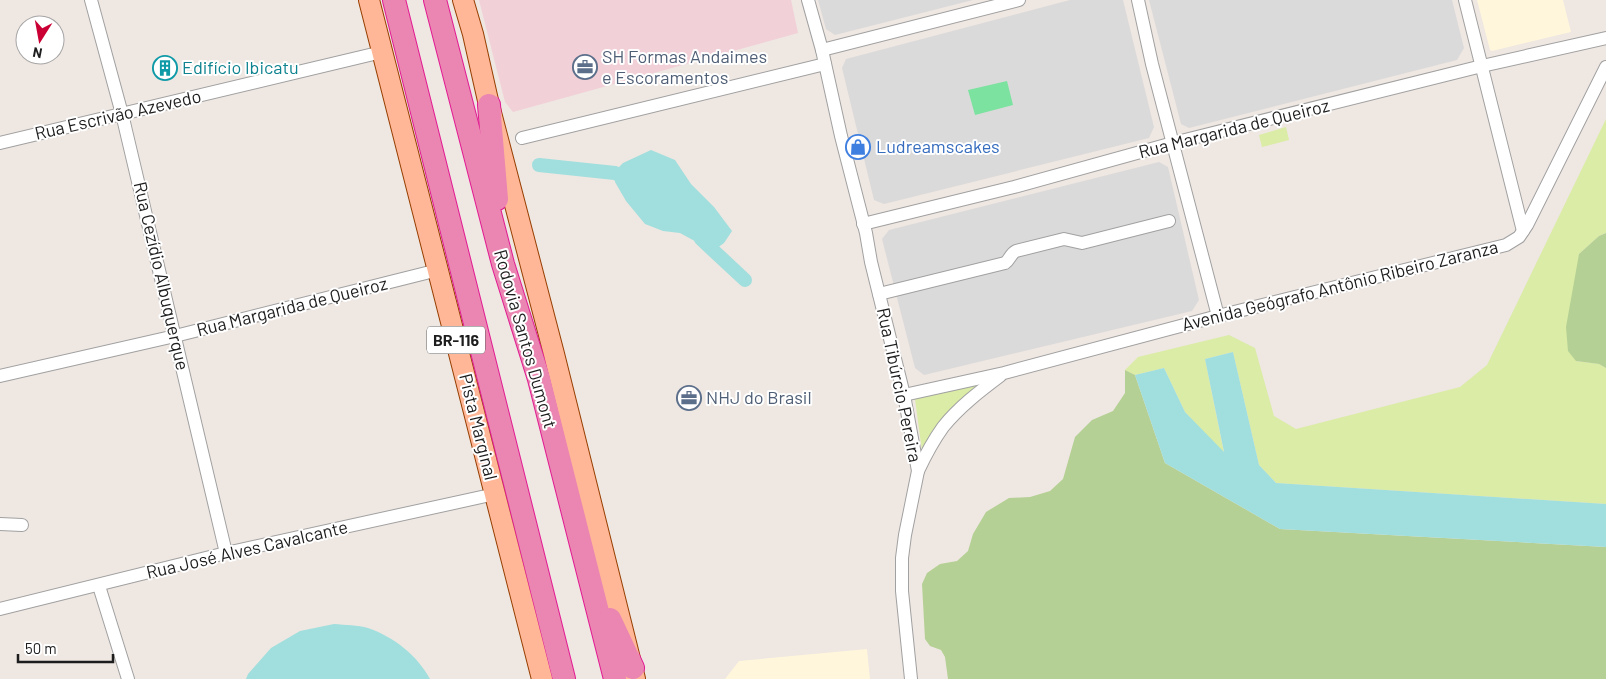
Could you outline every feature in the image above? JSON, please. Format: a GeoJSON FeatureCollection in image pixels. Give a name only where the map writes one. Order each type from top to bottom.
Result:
{"type":"FeatureCollection","features":[{"type":"Feature","properties":{"kind":"highway"},"geometry":{"type":"LineString","coordinates":[[385,0],[406,45]]}},
{"type":"Feature","properties":{"kind":"highway","name":"BR-116"},"geometry":{"type":"LineString","coordinates":[[394,0],[564,679]]}},
{"type":"Feature","properties":{"kind":"highway","name":"Rodovia Santos Dumont"},"geometry":{"type":"LineString","coordinates":[[435,0],[502,264],[539,379],[587,567],[628,675]]}},
{"type":"Feature","properties":{"kind":"highway"},"geometry":{"type":"LineString","coordinates":[[489,105],[502,264]]}},
{"type":"Feature","properties":{"kind":"main road","name":"Pista Marginal"},"geometry":{"type":"LineString","coordinates":[[370,0],[542,679]]}},
{"type":"Feature","properties":{"kind":"main road"},"geometry":{"type":"LineString","coordinates":[[463,0],[554,354],[628,675]]}},
{"type":"Feature","properties":{"kind":"street","name":"Rua Cezídio Albuquerque"},"geometry":{"type":"LineString","coordinates":[[91,0],[122,114],[226,553]]}},
{"type":"Feature","properties":{"kind":"street","name":"Rua Tibúrcio Pereira"},"geometry":{"type":"LineString","coordinates":[[808,0],[822,50],[904,395],[918,471],[902,558],[902,591],[911,679]]}},
{"type":"Feature","properties":{"kind":"street"},"geometry":{"type":"LineString","coordinates":[[822,50],[1019,0]]}},
{"type":"Feature","properties":{"kind":"street"},"geometry":{"type":"LineString","coordinates":[[1138,0],[1218,316]]}},
{"type":"Feature","properties":{"kind":"street"},"geometry":{"type":"LineString","coordinates":[[1465,0],[1523,231]]}},
{"type":"Feature","properties":{"kind":"street","name":"Rua Margarida de Queiroz"},"geometry":{"type":"LineString","coordinates":[[863,224],[1014,187],[1173,143],[1482,66],[1606,38]]}},
{"type":"Feature","properties":{"kind":"street","name":"Rua Escrivão Azevedo"},"geometry":{"type":"LineString","coordinates":[[0,143],[382,52]]}},
{"type":"Feature","properties":{"kind":"street"},"geometry":{"type":"LineString","coordinates":[[522,138],[825,64]]}},
{"type":"Feature","properties":{"kind":"street","name":"Avenida Geógrafo Antônio Ribeiro Zaranza"},"geometry":{"type":"LineString","coordinates":[[904,395],[1004,373],[1218,316],[1506,245],[1519,237],[1527,225],[1606,66]]}},
{"type":"Feature","properties":{"kind":"street"},"geometry":{"type":"LineString","coordinates":[[879,296],[1005,263],[1008,262],[1012,253],[1032,247],[1064,239],[1082,243],[1169,221]]}},
{"type":"Feature","properties":{"kind":"street","name":"Rua Margarida de Queiroz"},"geometry":{"type":"LineString","coordinates":[[0,376],[175,336],[438,270]]}},
{"type":"Feature","properties":{"kind":"street","name":"Avenida Geógrafo Antônio Ribeiro Zaranza"},"geometry":{"type":"LineString","coordinates":[[918,471],[929,449],[946,423],[976,394],[1004,373]]}},
{"type":"Feature","properties":{"kind":"street","name":"Rua José Alves Cavalcante"},"geometry":{"type":"LineString","coordinates":[[0,609],[226,553],[495,494]]}},
{"type":"Feature","properties":{"kind":"street"},"geometry":{"type":"LineString","coordinates":[[0,524],[22,526]]}},
{"type":"Feature","properties":{"kind":"street"},"geometry":{"type":"LineString","coordinates":[[99,586],[128,679]]}},
{"type":"Feature","properties":{"kind":"shaded area","name":"SH Formas Andaimes e Escoramentos"},"geometry":{"type":"Polygon","coordinates":[[[479,0],[791,0],[798,33],[513,112],[505,102],[479,0]]]}},
{"type":"Feature","properties":{"kind":"shaded area"},"geometry":{"type":"Polygon","coordinates":[[[818,0],[973,0],[835,35],[826,29],[818,0]]]}},
{"type":"Feature","properties":{"kind":"shaded area"},"geometry":{"type":"Polygon","coordinates":[[[1070,0],[1123,0],[1154,127],[1149,138],[884,204],[874,200],[842,68],[846,59],[1070,0]]]}},
{"type":"Feature","properties":{"kind":"shaded area"},"geometry":{"type":"Polygon","coordinates":[[[1149,0],[1452,0],[1464,48],[1457,60],[1189,128],[1181,124],[1149,0]]]}},
{"type":"Feature","properties":{"kind":"shaded area"},"geometry":{"type":"Polygon","coordinates":[[[1477,0],[1563,0],[1571,32],[1492,51],[1490,50],[1477,0]]]}},
{"type":"Feature","properties":{"kind":"shaded area"},"geometry":{"type":"Polygon","coordinates":[[[1159,162],[1168,167],[1199,300],[1192,311],[924,375],[915,368],[882,239],[889,230],[1159,162]]]}},
{"type":"Feature","properties":{"kind":"shaded area"},"geometry":{"type":"Polygon","coordinates":[[[867,649],[870,679],[725,679],[739,661],[867,649]]]}},
{"type":"Feature","properties":{"kind":"green space"},"geometry":{"type":"Polygon","coordinates":[[[1007,81],[1013,105],[975,115],[968,90],[1007,81]]]}},
{"type":"Feature","properties":{"kind":"green space"},"geometry":{"type":"Polygon","coordinates":[[[1606,119],[1606,233],[1599,236],[1579,254],[1576,361],[1599,364],[1606,368],[1606,504],[1276,483],[1259,465],[1233,352],[1205,359],[1224,453],[1185,412],[1164,368],[1135,375],[1125,370],[1138,357],[1229,335],[1255,348],[1274,416],[1296,429],[1460,387],[1487,365],[1606,119]]]}},
{"type":"Feature","properties":{"kind":"green space"},"geometry":{"type":"Polygon","coordinates":[[[1286,127],[1289,140],[1262,147],[1259,135],[1286,127]]]}},
{"type":"Feature","properties":{"kind":"green space"},"geometry":{"type":"Polygon","coordinates":[[[1606,233],[1606,368],[1599,364],[1576,361],[1568,351],[1566,327],[1579,254],[1599,236],[1606,233]]]}},
{"type":"Feature","properties":{"kind":"green space"},"geometry":{"type":"Polygon","coordinates":[[[1125,370],[1135,375],[1165,463],[1280,529],[1606,547],[1606,679],[948,679],[945,657],[941,650],[930,646],[925,639],[922,584],[927,573],[940,564],[957,561],[968,551],[973,534],[986,512],[1009,498],[1030,497],[1050,491],[1063,479],[1075,437],[1092,420],[1113,411],[1125,393],[1125,370]]]}},
{"type":"Feature","properties":{"kind":"green space"},"geometry":{"type":"Polygon","coordinates":[[[981,382],[962,398],[940,421],[922,451],[915,399],[981,382]]]}},
{"type":"Feature","properties":{"kind":"water"},"geometry":{"type":"Polygon","coordinates":[[[651,150],[675,160],[691,184],[714,207],[732,231],[724,243],[713,251],[680,233],[663,231],[645,224],[626,201],[615,182],[616,170],[623,163],[651,150]]]}},
{"type":"Feature","properties":{"kind":"water"},"geometry":{"type":"Polygon","coordinates":[[[1233,352],[1259,465],[1276,483],[1606,504],[1606,547],[1280,529],[1165,463],[1135,375],[1164,368],[1185,412],[1224,452],[1205,359],[1233,352]]]}},
{"type":"Feature","properties":{"kind":"water"},"geometry":{"type":"Polygon","coordinates":[[[334,624],[364,627],[387,636],[412,655],[430,679],[246,679],[248,674],[271,648],[300,631],[334,624]]]}},
{"type":"Feature","properties":{"kind":"waterway"},"geometry":{"type":"LineString","coordinates":[[539,165],[615,173],[633,183]]}},
{"type":"Feature","properties":{"kind":"waterway"},"geometry":{"type":"LineString","coordinates":[[701,239],[745,280]]}},
{"type":"Feature","properties":{"kind":"place","name":"SH Formas Andaimes e Escoramentos"},"geometry":{"type":"Point","coordinates":[585,67]}},
{"type":"Feature","properties":{"kind":"place","name":"Edifício Ibicatu"},"geometry":{"type":"Point","coordinates":[165,68]}},
{"type":"Feature","properties":{"kind":"place","name":"Ludreamscakes"},"geometry":{"type":"Point","coordinates":[858,147]}},
{"type":"Feature","properties":{"kind":"place","name":"NHJ do Brasil"},"geometry":{"type":"Point","coordinates":[689,398]}}]}
